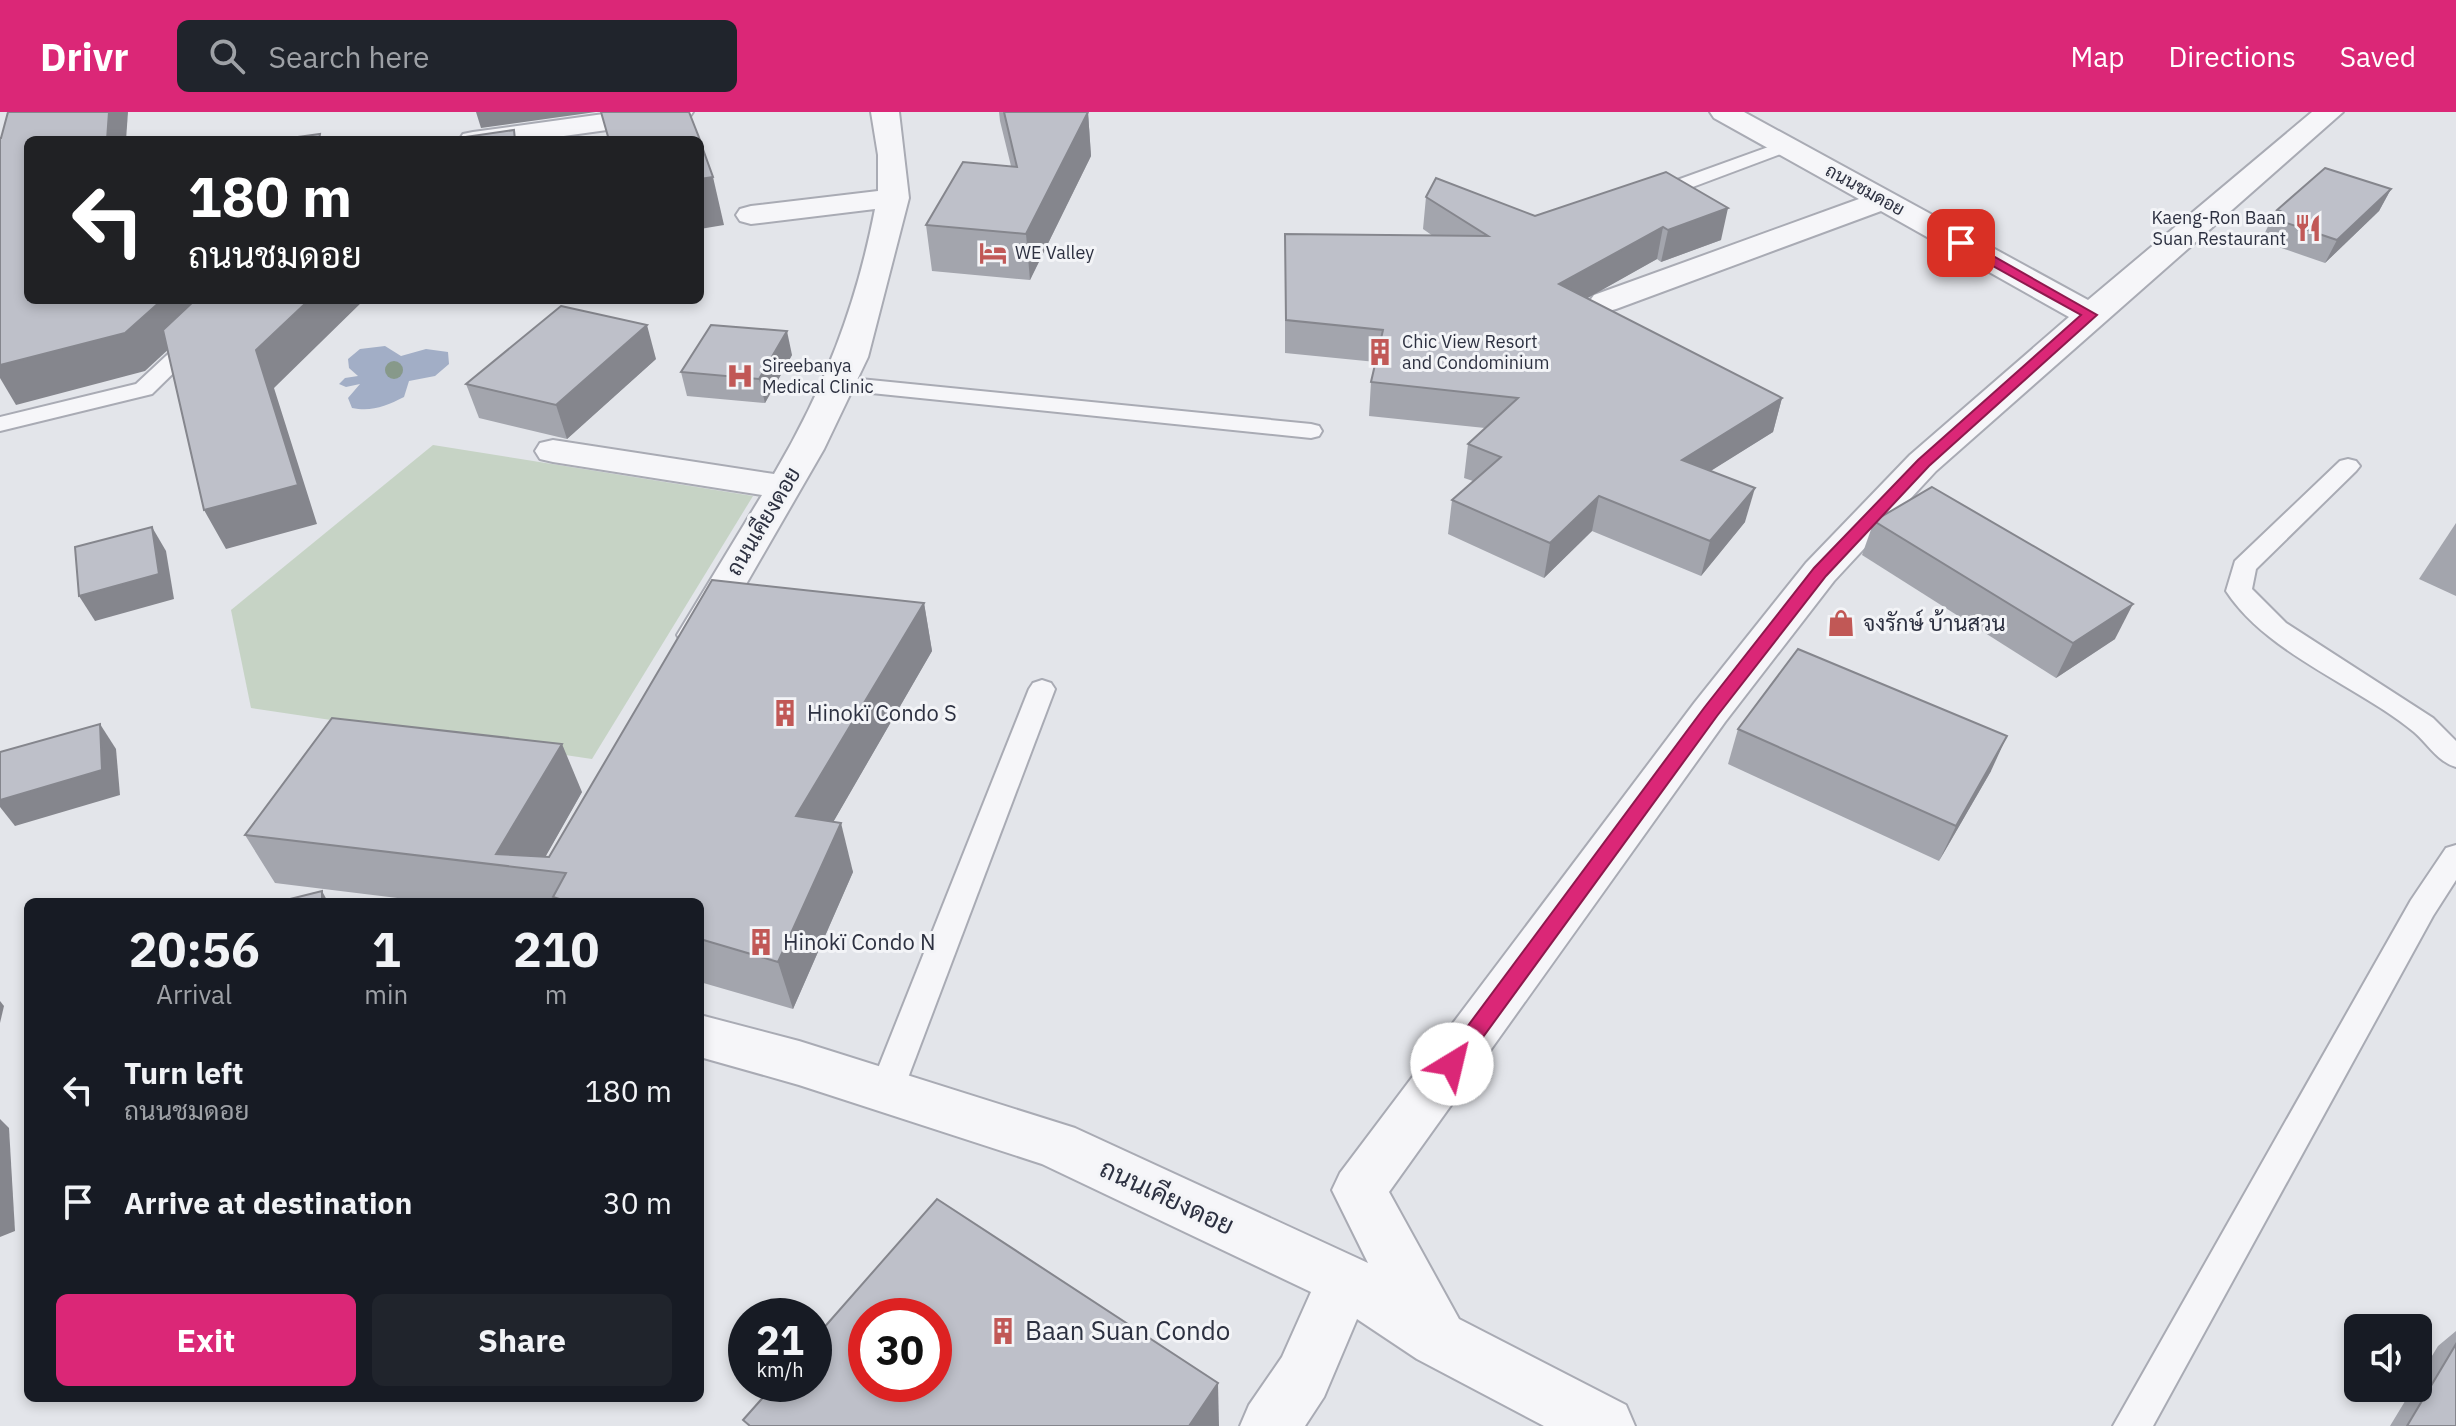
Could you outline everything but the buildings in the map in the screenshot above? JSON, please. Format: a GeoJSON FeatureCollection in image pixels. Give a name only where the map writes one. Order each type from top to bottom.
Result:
{"type":"FeatureCollection","features":[{"type":"Feature","properties":{"kind":"street"},"geometry":{"type":"LineString","coordinates":[[502,136],[679,112]]}},
{"type":"Feature","properties":{"kind":"street","name":"ถนนเคียงดอย"},"geometry":{"type":"LineString","coordinates":[[683,660],[840,384],[866,314],[894,198],[893,149],[885,112]]}},
{"type":"Feature","properties":{"kind":"street","name":"ถนนชมดอย"},"geometry":{"type":"LineString","coordinates":[[1724,112],[2090,315]]}},
{"type":"Feature","properties":{"kind":"street"},"geometry":{"type":"LineString","coordinates":[[1438,1339],[1359,1190],[1710,712],[1820,572],[1923,463],[2090,315],[2329,112]]}},
{"type":"Feature","properties":{"kind":"street"},"geometry":{"type":"LineString","coordinates":[[751,215],[894,198]]}},
{"type":"Feature","properties":{"kind":"street"},"geometry":{"type":"LineString","coordinates":[[1605,302],[1883,200]]}},
{"type":"Feature","properties":{"kind":"street"},"geometry":{"type":"LineString","coordinates":[[553,451],[784,487]]}},
{"type":"Feature","properties":{"kind":"street","name":"ถนนเคียงดอย"},"geometry":{"type":"LineString","coordinates":[[704,1037],[1056,1145],[1345,1280],[1438,1339],[1605,1426]]}},
{"type":"Feature","properties":{"kind":"street"},"geometry":{"type":"LineString","coordinates":[[1270,1426],[1303,1377],[1345,1280]]}},
{"type":"Feature","properties":{"kind":"lane"},"geometry":{"type":"LineString","coordinates":[[1626,205],[1785,146]]}},
{"type":"Feature","properties":{"kind":"lane"},"geometry":{"type":"LineString","coordinates":[[0,424],[144,389],[234,304]]}},
{"type":"Feature","properties":{"kind":"lane"},"geometry":{"type":"LineString","coordinates":[[840,384],[1311,431]]}},
{"type":"Feature","properties":{"kind":"lane"},"geometry":{"type":"LineString","coordinates":[[2348,466],[2244,567],[2239,591],[2277,629],[2423,725],[2456,757]]}},
{"type":"Feature","properties":{"kind":"lane"},"geometry":{"type":"LineString","coordinates":[[886,1091],[1042,689]]}},
{"type":"Feature","properties":{"kind":"lane"},"geometry":{"type":"LineString","coordinates":[[2132,1426],[2422,908],[2456,856]]}},
{"type":"Feature","properties":{"kind":"green space"},"geometry":{"type":"Polygon","coordinates":[[[433,445],[753,496],[592,759],[251,708],[231,610],[433,445]]]}},
{"type":"Feature","properties":{"kind":"water"},"geometry":{"type":"Polygon","coordinates":[[[385,346],[401,356],[426,349],[448,352],[449,364],[435,376],[409,381],[404,397],[372,409],[352,408],[348,398],[360,384],[346,387],[339,384],[345,378],[358,376],[349,368],[348,359],[360,349],[385,346]]]}},
{"type":"Feature","properties":{"kind":"place","name":"Kaeng-Ron Baan Suan Restaurant"},"geometry":{"type":"Point","coordinates":[2308,228]}},
{"type":"Feature","properties":{"kind":"place","name":"WE Valley"},"geometry":{"type":"Point","coordinates":[993,253]}},
{"type":"Feature","properties":{"kind":"place","name":"Chic View Resort and Condominium"},"geometry":{"type":"Point","coordinates":[1380,352]}},
{"type":"Feature","properties":{"kind":"place","name":"Sireebanya Medical Clinic"},"geometry":{"type":"Point","coordinates":[740,376]}},
{"type":"Feature","properties":{"kind":"place","name":"จงรักษ์ บ้านสวน"},"geometry":{"type":"Point","coordinates":[1841,623]}},
{"type":"Feature","properties":{"kind":"place","name":"Hinokï Condo S"},"geometry":{"type":"Point","coordinates":[785,713]}},
{"type":"Feature","properties":{"kind":"place","name":"Hinokï Condo N"},"geometry":{"type":"Point","coordinates":[761,942]}},
{"type":"Feature","properties":{"kind":"place","name":"Baan Suan Condo"},"geometry":{"type":"Point","coordinates":[1003,1331]}},
{"type":"Feature","properties":{"kind":"route"},"geometry":{"type":"LineString","coordinates":[[1452,1064],[1710,712],[1820,572],[1923,463],[2090,315],[1961,243]]}}]}
